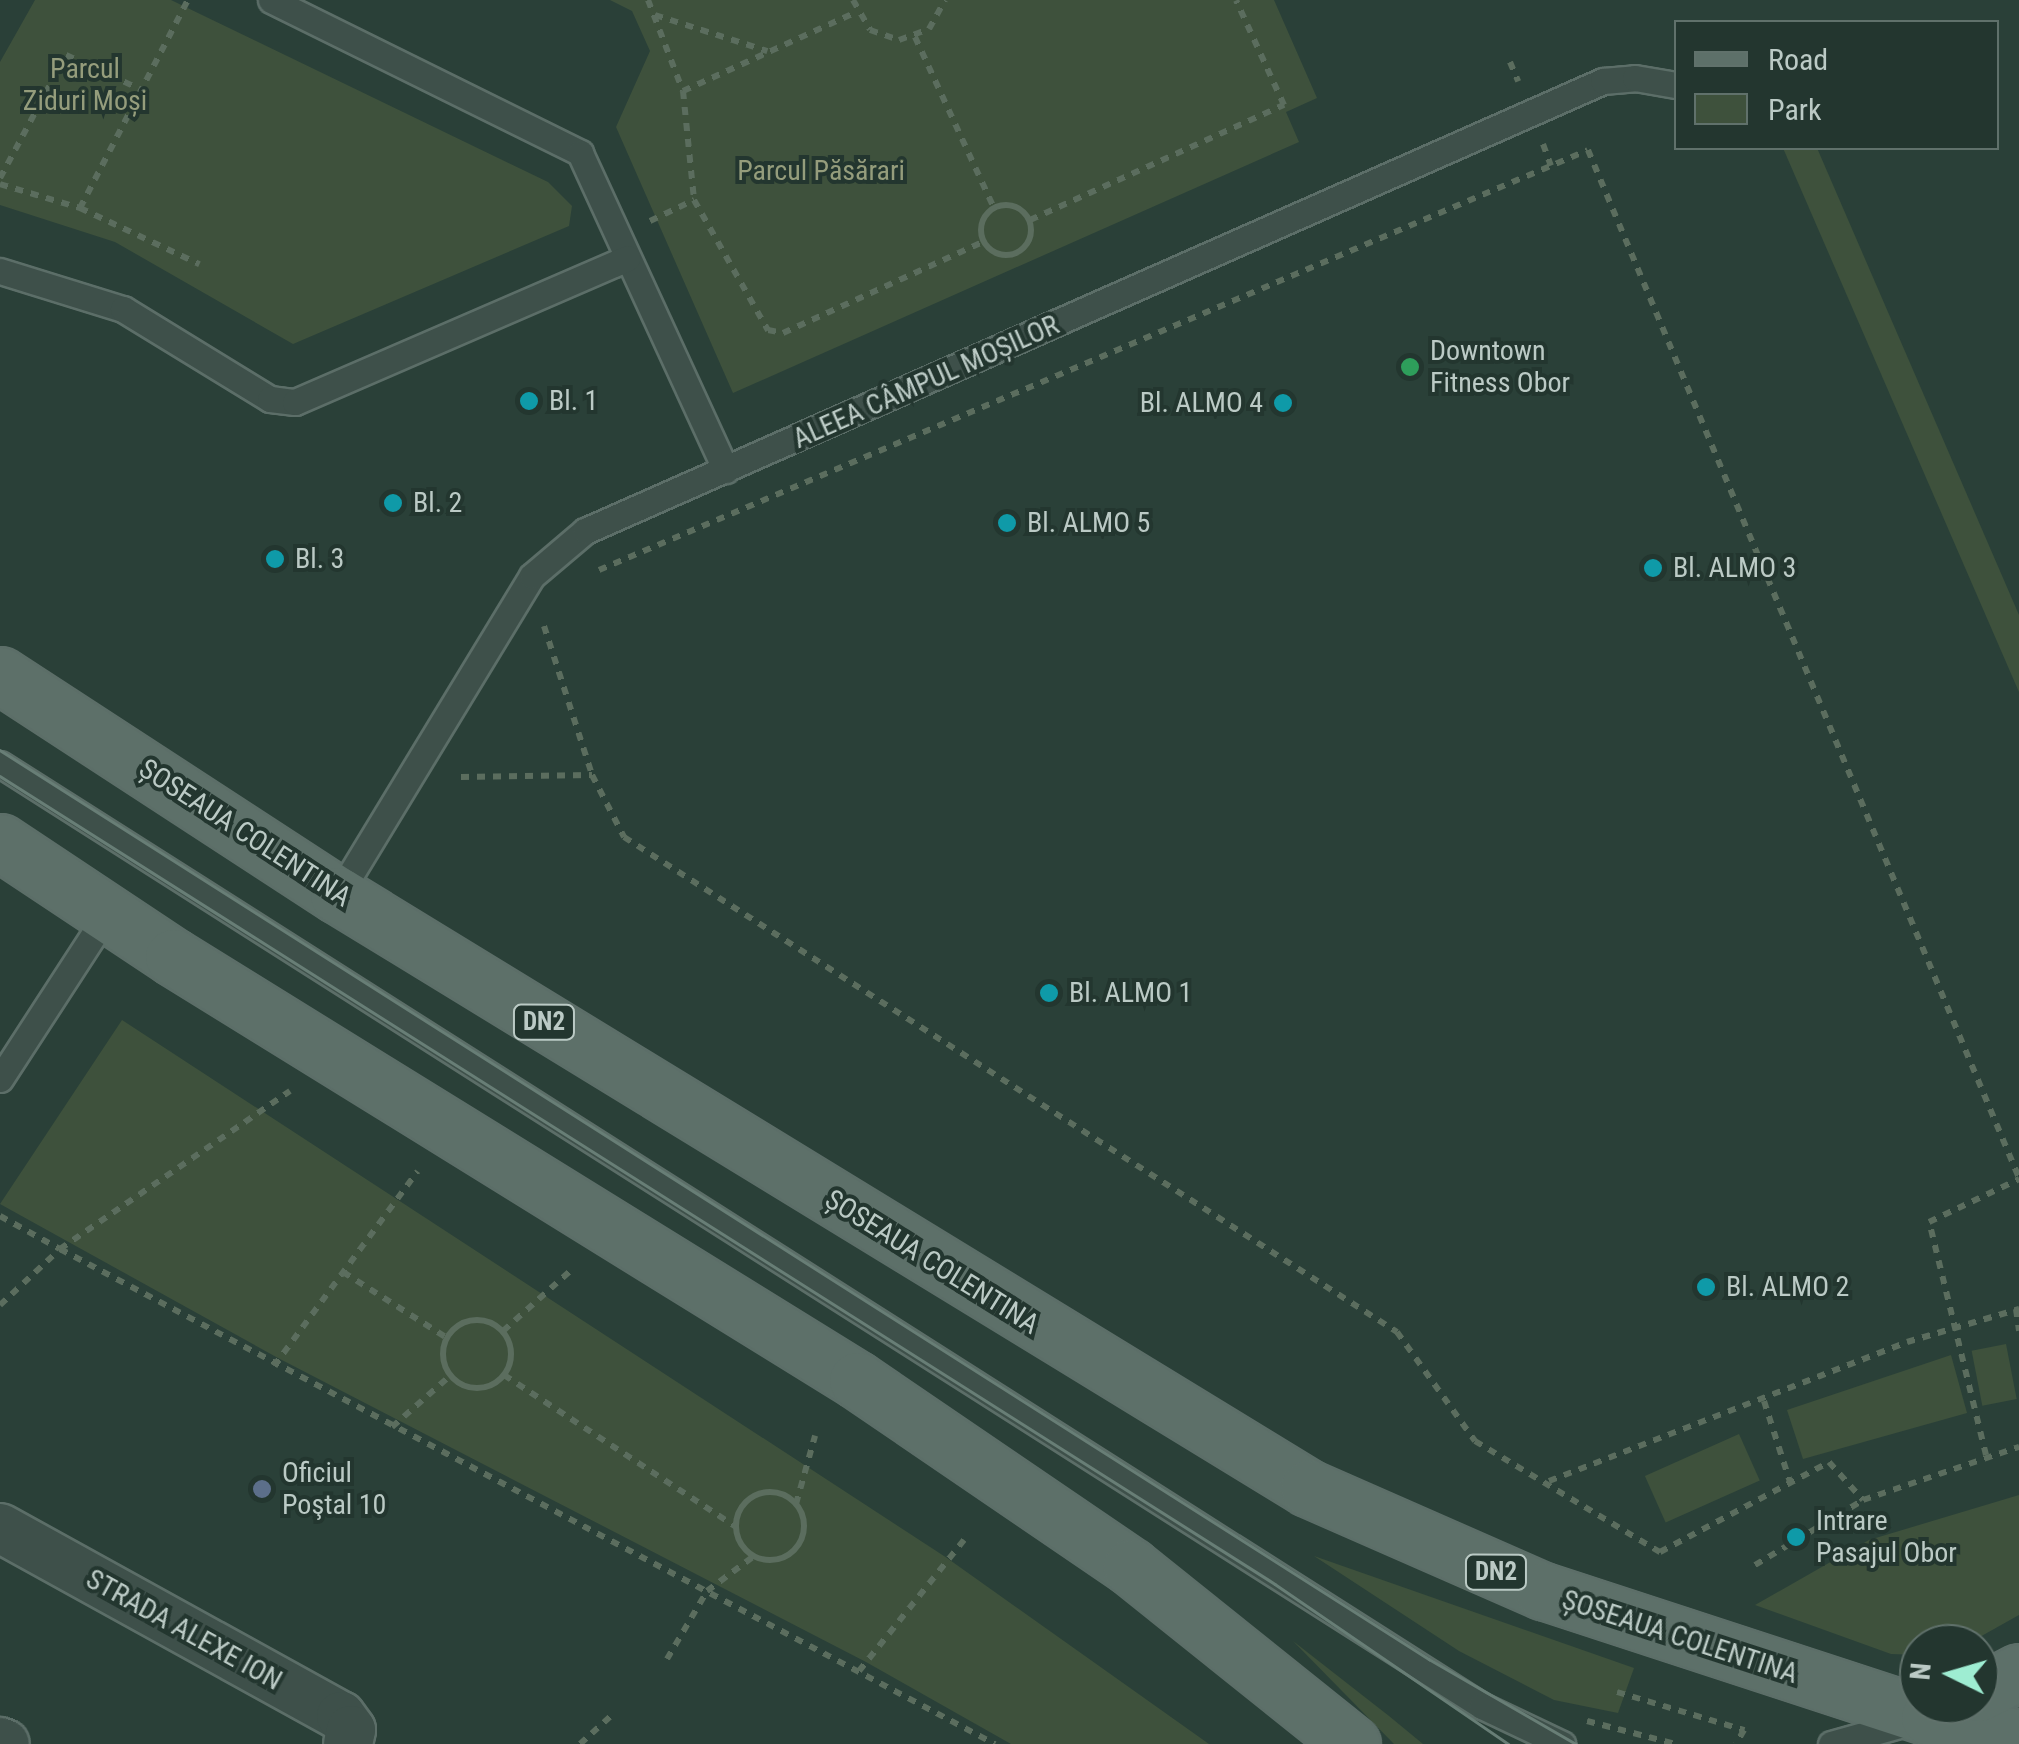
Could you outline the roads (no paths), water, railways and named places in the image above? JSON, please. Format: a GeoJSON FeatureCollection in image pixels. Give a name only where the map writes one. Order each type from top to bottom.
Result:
{"type":"FeatureCollection","features":[{"type":"Feature","properties":{"kind":"main road","name":"ȘOSEAUA COLENTINA"},"geometry":{"type":"LineString","coordinates":[[0,675],[338,895],[1308,1488],[1542,1591],[1899,1697]]}},
{"type":"Feature","properties":{"kind":"main road"},"geometry":{"type":"LineString","coordinates":[[0,842],[888,1400],[1131,1567],[1346,1740]]}},
{"type":"Feature","properties":{"kind":"main road"},"geometry":{"type":"LineString","coordinates":[[1871,1744],[1913,1724]]}},
{"type":"Feature","properties":{"kind":"main road","name":"DN2"},"geometry":{"type":"LineString","coordinates":[[1980,1724],[2019,1738]]}},
{"type":"Feature","properties":{"kind":"street","name":"STRADA ALEXE ION"},"geometry":{"type":"LineString","coordinates":[[0,1528],[340,1716],[351,1730],[348,1744]]}},
{"type":"Feature","properties":{"kind":"lane"},"geometry":{"type":"LineString","coordinates":[[272,0],[580,153],[726,470]]}},
{"type":"Feature","properties":{"kind":"lane","name":"ALEEA CÂMPUL MOȘILOR"},"geometry":{"type":"LineString","coordinates":[[338,895],[406,776],[548,556],[585,531],[1603,82],[1635,78],[1674,85]]}},
{"type":"Feature","properties":{"kind":"lane"},"geometry":{"type":"LineString","coordinates":[[0,271],[123,308],[270,399],[295,402],[622,247]]}},
{"type":"Feature","properties":{"kind":"lane"},"geometry":{"type":"LineString","coordinates":[[0,764],[1482,1706],[1562,1744]]}},
{"type":"Feature","properties":{"kind":"lane"},"geometry":{"type":"LineString","coordinates":[[0,1078],[108,913]]}},
{"type":"Feature","properties":{"kind":"lane"},"geometry":{"type":"LineString","coordinates":[[1831,1744],[1899,1723]]}},
{"type":"Feature","properties":{"kind":"tram line"},"geometry":{"type":"LineString","coordinates":[[0,750],[1429,1659],[1576,1744]]}},
{"type":"Feature","properties":{"kind":"tram line"},"geometry":{"type":"LineString","coordinates":[[0,776],[1275,1584],[1509,1744]]}},
{"type":"Feature","properties":{"kind":"place","name":"Downtown Fitness Obor"},"geometry":{"type":"Point","coordinates":[1410,367]}},
{"type":"Feature","properties":{"kind":"place","name":"Bl. 1"},"geometry":{"type":"Point","coordinates":[529,401]}},
{"type":"Feature","properties":{"kind":"place","name":"Bl. ALMO 4"},"geometry":{"type":"Point","coordinates":[1283,403]}},
{"type":"Feature","properties":{"kind":"place","name":"Bl. 2"},"geometry":{"type":"Point","coordinates":[393,503]}},
{"type":"Feature","properties":{"kind":"place","name":"Bl. ALMO 5"},"geometry":{"type":"Point","coordinates":[1007,523]}},
{"type":"Feature","properties":{"kind":"place","name":"Bl. 3"},"geometry":{"type":"Point","coordinates":[275,559]}},
{"type":"Feature","properties":{"kind":"place","name":"Bl. ALMO 3"},"geometry":{"type":"Point","coordinates":[1653,568]}},
{"type":"Feature","properties":{"kind":"place","name":"Bl. ALMO 1"},"geometry":{"type":"Point","coordinates":[1049,993]}},
{"type":"Feature","properties":{"kind":"place","name":"Bl. ALMO 2"},"geometry":{"type":"Point","coordinates":[1706,1287]}},
{"type":"Feature","properties":{"kind":"place","name":"Oficiul Poştal 10"},"geometry":{"type":"Point","coordinates":[262,1489]}},
{"type":"Feature","properties":{"kind":"place","name":"Intrare Pasajul Obor"},"geometry":{"type":"Point","coordinates":[1796,1537]}},
{"type":"Feature","properties":{"kind":"park label","name":"Parcul Ziduri Moși"},"geometry":{"type":"Point","coordinates":[85,85]}},
{"type":"Feature","properties":{"kind":"park label","name":"Parcul Păsărari"},"geometry":{"type":"Point","coordinates":[821,171]}}]}
